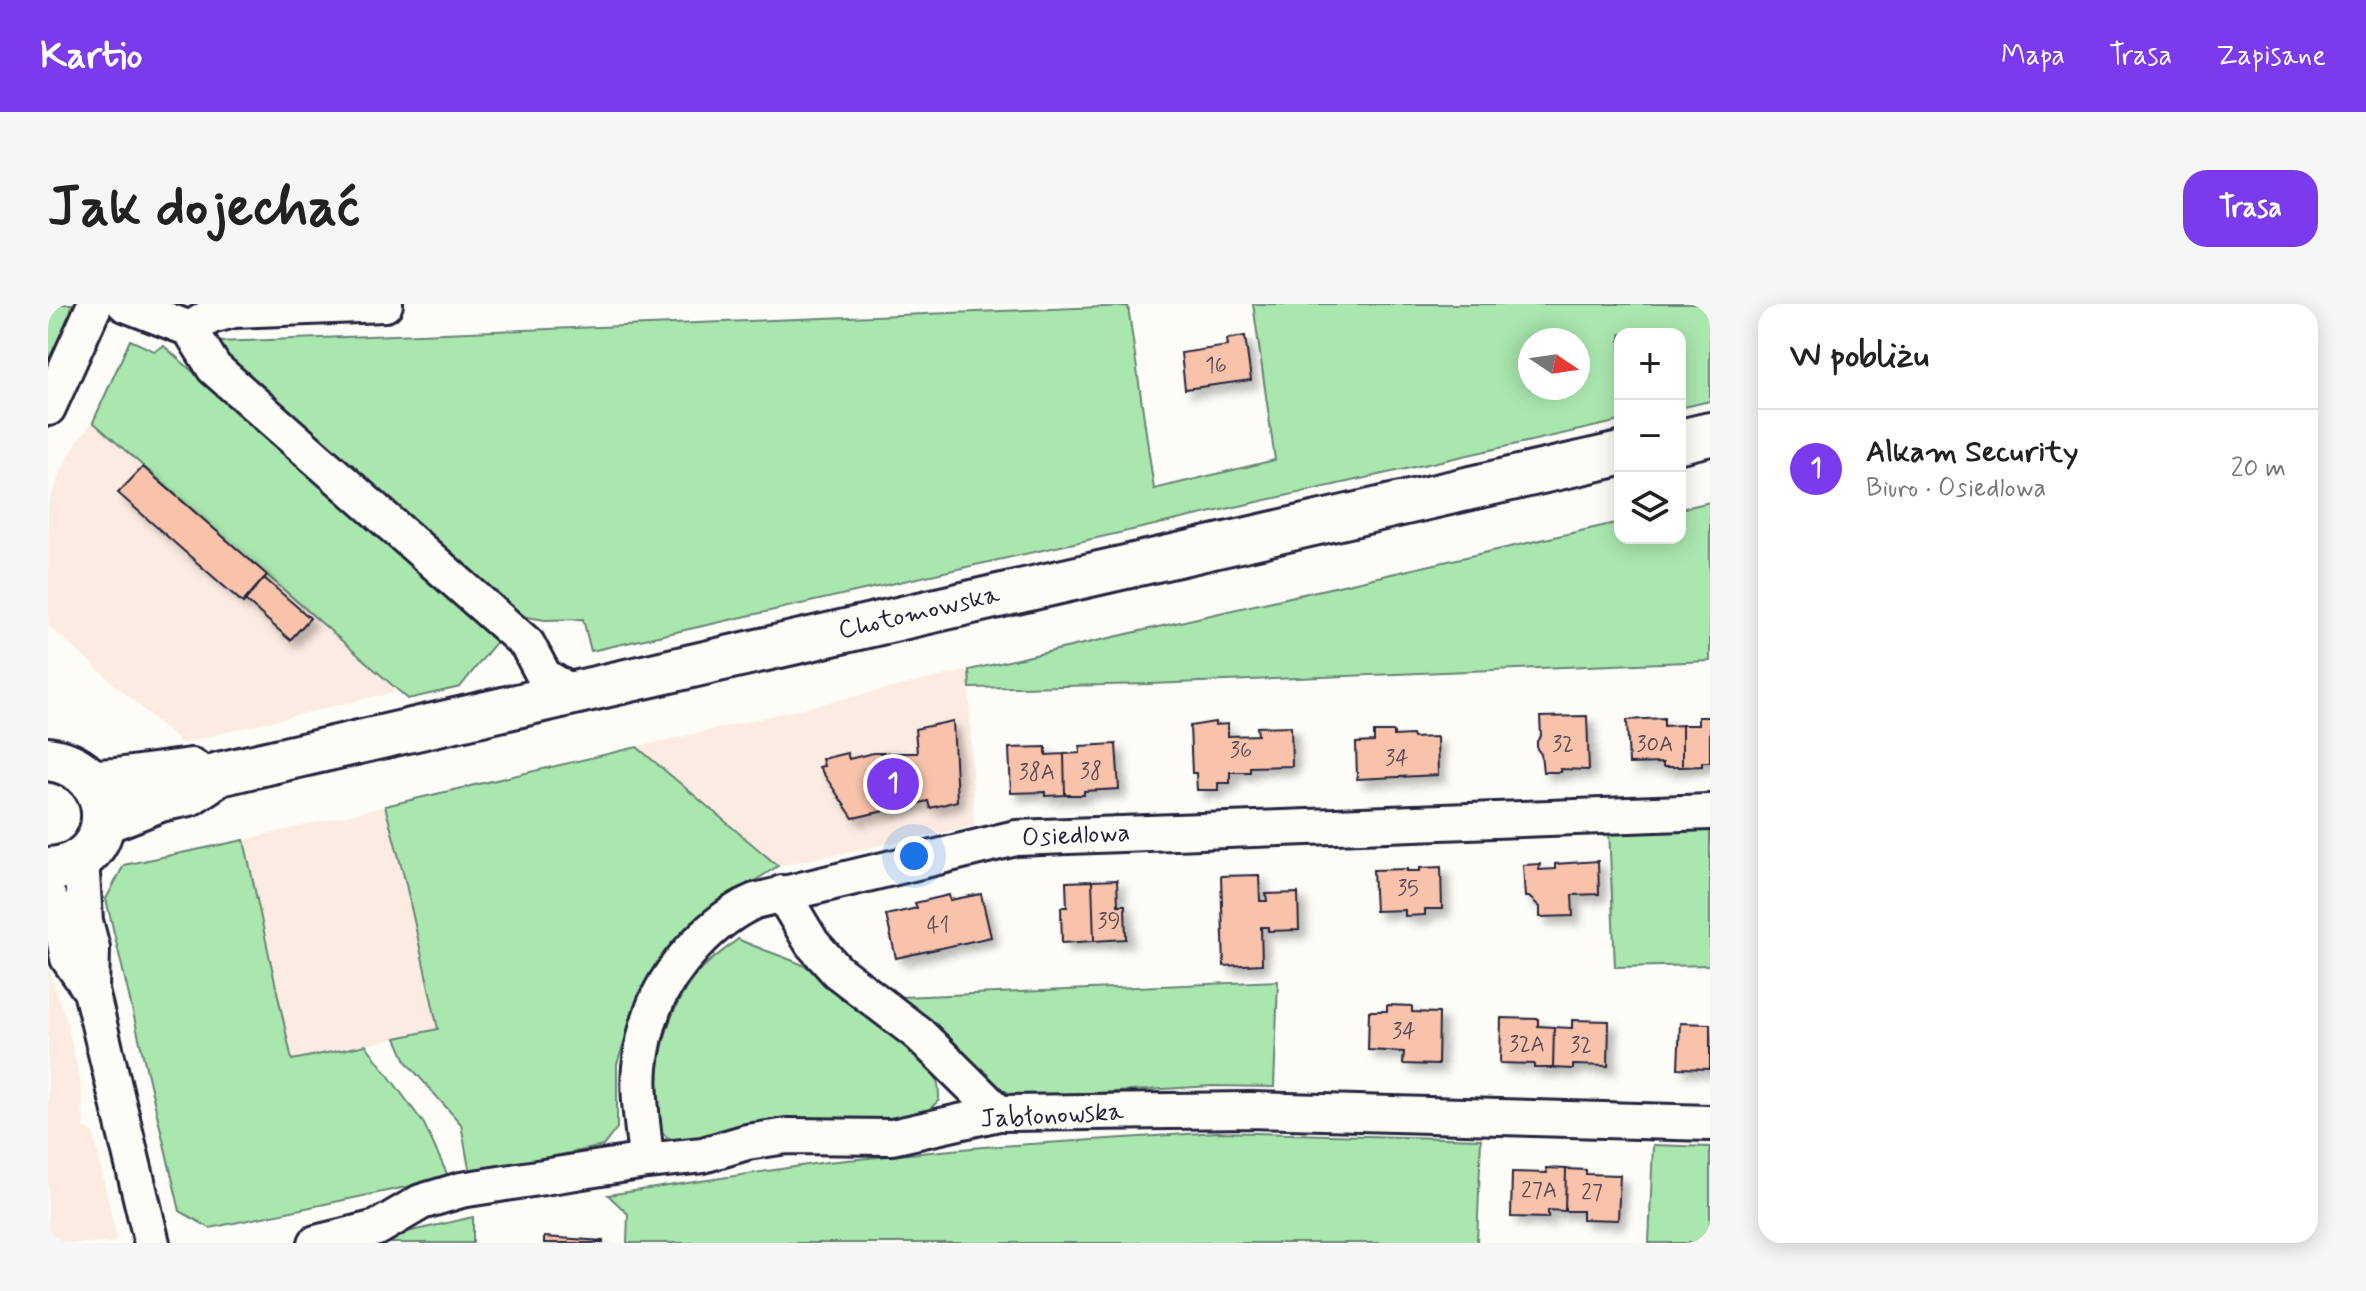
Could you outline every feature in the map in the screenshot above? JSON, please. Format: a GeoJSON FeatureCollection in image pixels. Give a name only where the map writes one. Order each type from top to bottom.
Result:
{"type":"FeatureCollection","features":[{"type":"Feature","properties":{"kind":"street"},"geometry":{"type":"LineString","coordinates":[[48,408],[95,304]]}},
{"type":"Feature","properties":{"kind":"street"},"geometry":{"type":"LineString","coordinates":[[125,304],[190,329],[214,368],[527,644],[544,676],[571,692]]}},
{"type":"Feature","properties":{"kind":"street"},"geometry":{"type":"LineString","coordinates":[[190,329],[211,316],[234,310],[385,304]]}},
{"type":"Feature","properties":{"kind":"street"},"geometry":{"type":"LineString","coordinates":[[1686,440],[1710,434]]}},
{"type":"Feature","properties":{"kind":"street","name":"Chotomowska"},"geometry":{"type":"LineString","coordinates":[[103,822],[160,800],[189,794],[219,774],[1614,455]]}},
{"type":"Feature","properties":{"kind":"street"},"geometry":{"type":"LineString","coordinates":[[49,753],[77,766],[93,781],[102,801],[103,822],[96,843],[65,864],[92,948],[91,991],[152,1243]]}},
{"type":"Feature","properties":{"kind":"street","name":"Chotomowska"},"geometry":{"type":"LineString","coordinates":[[93,781],[154,776],[185,769],[219,774]]}},
{"type":"Feature","properties":{"kind":"street","name":"Osiedlowa"},"geometry":{"type":"LineString","coordinates":[[646,1161],[640,1070],[654,1006],[685,956],[709,931],[736,909],[782,893],[1016,838],[1710,812]]}},
{"type":"Feature","properties":{"kind":"street"},"geometry":{"type":"LineString","coordinates":[[782,893],[812,943],[837,971],[919,1034],[999,1113]]}},
{"type":"Feature","properties":{"kind":"street"},"geometry":{"type":"LineString","coordinates":[[48,896],[62,928],[68,958],[91,991]]}},
{"type":"Feature","properties":{"kind":"street","name":"Jabłonowska"},"geometry":{"type":"LineString","coordinates":[[316,1243],[377,1228],[421,1202],[461,1190],[703,1155],[747,1142],[787,1136],[892,1137],[999,1113],[1250,1110],[1710,1123]]}},
{"type":"Feature","properties":{"kind":"shaded area"},"geometry":{"type":"Polygon","coordinates":[[[93,422],[397,691],[181,743],[48,625],[48,506],[59,475],[78,440],[93,422]]]}},
{"type":"Feature","properties":{"kind":"shaded area"},"geometry":{"type":"Polygon","coordinates":[[[969,670],[974,826],[778,866],[637,747],[969,670]]]}},
{"type":"Feature","properties":{"kind":"shaded area"},"geometry":{"type":"Polygon","coordinates":[[[385,806],[405,880],[438,1030],[292,1060],[244,840],[385,806]]]}},
{"type":"Feature","properties":{"kind":"shaded area"},"geometry":{"type":"Polygon","coordinates":[[[48,969],[67,1022],[81,1085],[84,1127],[93,1132],[116,1236],[114,1243],[48,1243],[48,969]]]}},
{"type":"Feature","properties":{"kind":"green space"},"geometry":{"type":"Polygon","coordinates":[[[48,304],[72,304],[48,368],[48,304]]]}},
{"type":"Feature","properties":{"kind":"green space"},"geometry":{"type":"Polygon","coordinates":[[[1253,304],[1710,304],[1710,401],[1686,407],[1686,328],[1614,328],[1614,422],[591,651],[583,619],[545,620],[515,615],[225,360],[218,342],[1128,306],[1154,489],[1275,460],[1253,304]]]}},
{"type":"Feature","properties":{"kind":"green space"},"geometry":{"type":"Polygon","coordinates":[[[130,340],[154,351],[164,346],[496,642],[460,687],[408,699],[93,422],[130,340]]]}},
{"type":"Feature","properties":{"kind":"green space"},"geometry":{"type":"Polygon","coordinates":[[[1710,502],[1710,661],[1151,684],[970,688],[969,670],[1614,523],[1614,544],[1686,544],[1686,508],[1710,502]]]}},
{"type":"Feature","properties":{"kind":"green space"},"geometry":{"type":"Polygon","coordinates":[[[637,747],[778,866],[707,911],[669,949],[637,1003],[617,1064],[617,1128],[603,1146],[470,1174],[461,1124],[407,1063],[396,1038],[438,1029],[385,806],[637,747]]]}},
{"type":"Feature","properties":{"kind":"green space"},"geometry":{"type":"Polygon","coordinates":[[[1710,825],[1710,965],[1615,967],[1609,828],[1710,825]]]}},
{"type":"Feature","properties":{"kind":"green space"},"geometry":{"type":"Polygon","coordinates":[[[244,840],[292,1060],[366,1045],[424,1124],[449,1178],[210,1228],[180,1211],[106,899],[124,865],[244,840]]]}},
{"type":"Feature","properties":{"kind":"green space"},"geometry":{"type":"Polygon","coordinates":[[[738,939],[807,967],[876,1016],[935,1075],[939,1100],[927,1112],[906,1121],[689,1146],[667,1137],[654,1124],[656,1084],[668,1028],[695,976],[738,939]]]}},
{"type":"Feature","properties":{"kind":"green space"},"geometry":{"type":"Polygon","coordinates":[[[1278,981],[1274,1087],[1212,1086],[1024,1101],[979,1077],[904,1011],[901,997],[1278,981]]]}},
{"type":"Feature","properties":{"kind":"green space"},"geometry":{"type":"Polygon","coordinates":[[[1218,1132],[1481,1139],[1477,1243],[627,1243],[628,1214],[608,1195],[827,1162],[983,1147],[1218,1132]]]}},
{"type":"Feature","properties":{"kind":"green space"},"geometry":{"type":"Polygon","coordinates":[[[1653,1145],[1710,1147],[1710,1243],[1649,1243],[1653,1145]]]}},
{"type":"Feature","properties":{"kind":"green space"},"geometry":{"type":"Polygon","coordinates":[[[473,1217],[473,1243],[388,1243],[403,1233],[473,1217]]]}},
{"type":"Feature","properties":{"kind":"building"},"geometry":{"type":"Polygon","coordinates":[[[1245,336],[1251,380],[1185,389],[1181,353],[1228,346],[1227,339],[1245,336]]]}},
{"type":"Feature","properties":{"kind":"building"},"geometry":{"type":"Polygon","coordinates":[[[143,467],[267,575],[243,603],[118,493],[143,467]]]}},
{"type":"Feature","properties":{"kind":"building"},"geometry":{"type":"Polygon","coordinates":[[[264,578],[310,618],[290,640],[245,600],[264,578]]]}},
{"type":"Feature","properties":{"kind":"building"},"geometry":{"type":"Polygon","coordinates":[[[1587,716],[1589,770],[1543,772],[1541,754],[1537,749],[1541,736],[1540,717],[1587,716]]]}},
{"type":"Feature","properties":{"kind":"building"},"geometry":{"type":"Polygon","coordinates":[[[1698,717],[1710,717],[1710,762],[1702,762],[1702,766],[1682,767],[1682,725],[1698,725],[1698,717]]]}},
{"type":"Feature","properties":{"kind":"building"},"geometry":{"type":"Polygon","coordinates":[[[1664,718],[1664,726],[1682,725],[1682,767],[1663,767],[1663,763],[1629,764],[1627,720],[1664,718]]]}},
{"type":"Feature","properties":{"kind":"building"},"geometry":{"type":"Polygon","coordinates":[[[953,721],[957,801],[930,808],[928,801],[853,818],[819,767],[824,766],[822,759],[847,753],[849,759],[873,753],[917,753],[915,729],[953,721]]]}},
{"type":"Feature","properties":{"kind":"building"},"geometry":{"type":"Polygon","coordinates":[[[1215,722],[1215,725],[1228,724],[1228,736],[1258,735],[1257,727],[1291,726],[1292,766],[1250,767],[1250,772],[1230,772],[1230,783],[1218,783],[1218,790],[1197,790],[1196,773],[1192,773],[1190,726],[1215,722]]]}},
{"type":"Feature","properties":{"kind":"building"},"geometry":{"type":"Polygon","coordinates":[[[1374,732],[1394,732],[1394,736],[1412,735],[1413,738],[1437,737],[1438,775],[1357,779],[1356,743],[1374,742],[1374,732]]]}},
{"type":"Feature","properties":{"kind":"building"},"geometry":{"type":"Polygon","coordinates":[[[1116,744],[1119,789],[1065,795],[1064,754],[1080,753],[1080,746],[1116,744]]]}},
{"type":"Feature","properties":{"kind":"building"},"geometry":{"type":"Polygon","coordinates":[[[1046,747],[1046,755],[1064,754],[1065,795],[1011,793],[1009,748],[1046,747]]]}},
{"type":"Feature","properties":{"kind":"building"},"geometry":{"type":"Polygon","coordinates":[[[1598,861],[1599,894],[1572,895],[1573,916],[1540,917],[1540,907],[1525,897],[1523,865],[1540,864],[1539,870],[1555,869],[1555,864],[1598,861]]]}},
{"type":"Feature","properties":{"kind":"building"},"geometry":{"type":"Polygon","coordinates":[[[1441,867],[1442,909],[1425,909],[1425,915],[1405,916],[1405,910],[1375,911],[1373,870],[1420,871],[1420,868],[1441,867]]]}},
{"type":"Feature","properties":{"kind":"building"},"geometry":{"type":"Polygon","coordinates":[[[1259,875],[1260,901],[1267,901],[1266,894],[1298,893],[1299,930],[1268,931],[1268,927],[1261,927],[1262,964],[1224,966],[1221,876],[1259,875]]]}},
{"type":"Feature","properties":{"kind":"building"},"geometry":{"type":"Polygon","coordinates":[[[1117,880],[1118,905],[1125,905],[1126,939],[1094,941],[1092,881],[1117,880]]]}},
{"type":"Feature","properties":{"kind":"building"},"geometry":{"type":"Polygon","coordinates":[[[1092,881],[1094,941],[1062,943],[1061,907],[1067,907],[1066,882],[1092,881]]]}},
{"type":"Feature","properties":{"kind":"building"},"geometry":{"type":"Polygon","coordinates":[[[981,894],[991,937],[896,958],[886,915],[917,908],[915,903],[949,895],[950,900],[981,894]]]}},
{"type":"Feature","properties":{"kind":"building"},"geometry":{"type":"Polygon","coordinates":[[[1387,1005],[1412,1006],[1412,1012],[1439,1013],[1438,1065],[1403,1064],[1404,1052],[1368,1050],[1369,1011],[1387,1011],[1387,1005]]]}},
{"type":"Feature","properties":{"kind":"building"},"geometry":{"type":"Polygon","coordinates":[[[1501,1018],[1538,1019],[1538,1026],[1554,1027],[1553,1068],[1500,1063],[1501,1018]]]}},
{"type":"Feature","properties":{"kind":"building"},"geometry":{"type":"Polygon","coordinates":[[[1572,1020],[1609,1021],[1608,1066],[1553,1068],[1554,1027],[1572,1028],[1572,1020]]]}},
{"type":"Feature","properties":{"kind":"building"},"geometry":{"type":"Polygon","coordinates":[[[1680,1023],[1710,1024],[1710,1069],[1678,1068],[1680,1023]]]}},
{"type":"Feature","properties":{"kind":"building"},"geometry":{"type":"Polygon","coordinates":[[[1546,1168],[1566,1169],[1565,1211],[1548,1210],[1548,1218],[1511,1217],[1512,1172],[1547,1173],[1546,1168]]]}},
{"type":"Feature","properties":{"kind":"building"},"geometry":{"type":"Polygon","coordinates":[[[1566,1169],[1586,1170],[1586,1174],[1620,1175],[1618,1220],[1582,1219],[1582,1211],[1565,1211],[1566,1169]]]}},
{"type":"Feature","properties":{"kind":"building"},"geometry":{"type":"Polygon","coordinates":[[[544,1237],[603,1241],[603,1243],[544,1243],[544,1237]]]}},
{"type":"Feature","properties":{"kind":"place","name":"Alkam Security"},"geometry":{"type":"Point","coordinates":[893,784]}}]}
